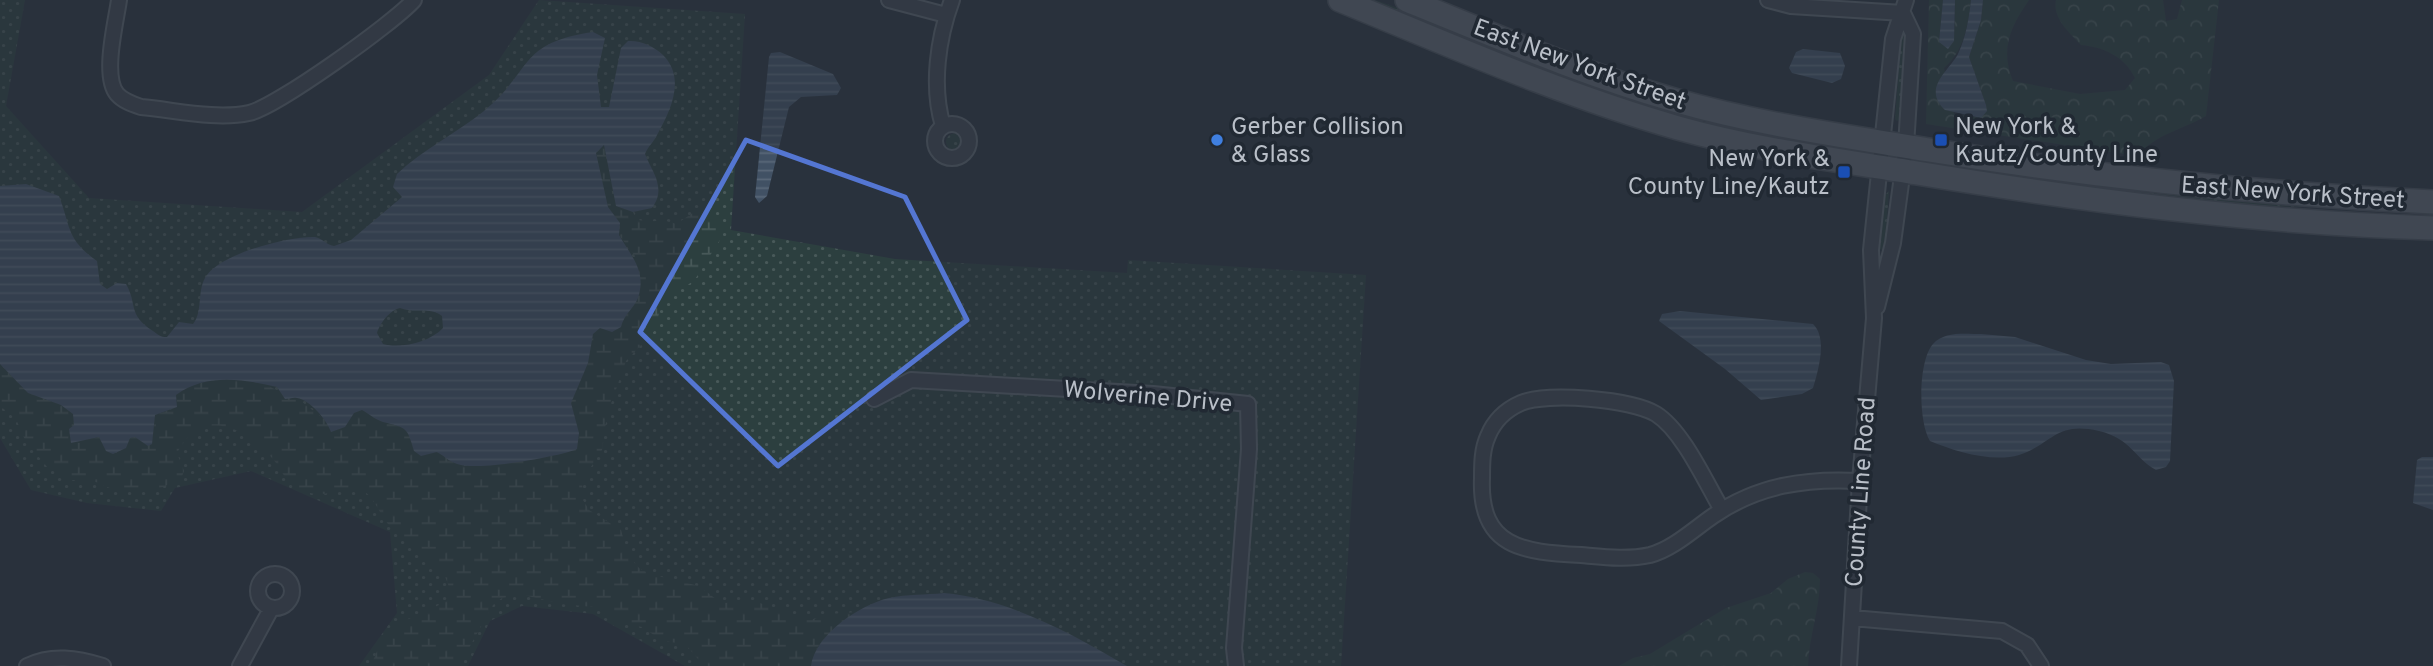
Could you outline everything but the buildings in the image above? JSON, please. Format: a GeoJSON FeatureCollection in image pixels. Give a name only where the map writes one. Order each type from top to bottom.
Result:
{"type":"FeatureCollection","features":[{"type":"Feature","properties":{"kind":"main road","name":"East New York Street"},"geometry":{"type":"LineString","coordinates":[[1340,0],[1527,76],[1622,111],[1763,148],[2181,211],[2287,221],[2433,228]]}},
{"type":"Feature","properties":{"kind":"main road","name":"East New York Street"},"geometry":{"type":"LineString","coordinates":[[1407,0],[1586,72],[1676,101],[1762,122],[2168,184],[2310,196],[2433,202]]}},
{"type":"Feature","properties":{"kind":"street"},"geometry":{"type":"LineString","coordinates":[[118,0],[110,65],[116,93],[127,102],[141,107],[233,115],[268,106],[390,22],[414,0]]}},
{"type":"Feature","properties":{"kind":"street"},"geometry":{"type":"LineString","coordinates":[[889,0],[946,15]]}},
{"type":"Feature","properties":{"kind":"street"},"geometry":{"type":"LineString","coordinates":[[943,126],[937,82],[946,15],[952,0]]}},
{"type":"Feature","properties":{"kind":"street"},"geometry":{"type":"LineString","coordinates":[[1768,0],[1791,6],[1905,6]]}},
{"type":"Feature","properties":{"kind":"street"},"geometry":{"type":"LineString","coordinates":[[1891,169],[1895,144],[1893,39],[1905,6]]}},
{"type":"Feature","properties":{"kind":"street"},"geometry":{"type":"LineString","coordinates":[[1891,169],[1913,34],[1905,6]]}},
{"type":"Feature","properties":{"kind":"street","name":"County Line Road"},"geometry":{"type":"LineString","coordinates":[[1874,318],[1894,243],[1891,169]]}},
{"type":"Feature","properties":{"kind":"street","name":"County Line Road"},"geometry":{"type":"LineString","coordinates":[[1849,666],[1860,481],[1874,318],[1871,250],[1891,169]]}},
{"type":"Feature","properties":{"kind":"street","name":"Wolverine Drive"},"geometry":{"type":"LineString","coordinates":[[874,400],[911,380],[1153,394],[1248,404],[1249,449],[1234,648],[1236,666]]}},
{"type":"Feature","properties":{"kind":"street"},"geometry":{"type":"LineString","coordinates":[[1722,510],[1676,433],[1656,414],[1641,408],[1625,404],[1534,399],[1507,411],[1494,423],[1486,439],[1482,459],[1482,507],[1498,534],[1523,550],[1616,558],[1653,554],[1722,510],[1780,485],[1813,480],[1860,481]]}},
{"type":"Feature","properties":{"kind":"street"},"geometry":{"type":"LineString","coordinates":[[240,666],[271,609]]}},
{"type":"Feature","properties":{"kind":"street"},"geometry":{"type":"LineString","coordinates":[[1852,618],[2002,631],[2027,645],[2041,666]]}},
{"type":"Feature","properties":{"kind":"street"},"geometry":{"type":"LineString","coordinates":[[27,666],[49,659],[70,659],[103,666]]}},
{"type":"Feature","properties":{"kind":"highlighted area"},"geometry":{"type":"Polygon","coordinates":[[[746,140],[905,197],[967,320],[778,466],[640,332],[746,140]]]}},
{"type":"Feature","properties":{"kind":"green space"},"geometry":{"type":"Polygon","coordinates":[[[0,0],[25,0],[6,106],[89,198],[302,212],[489,75],[539,0],[745,14],[731,230],[895,259],[1127,273],[1128,260],[1366,275],[1341,666],[685,666],[593,614],[522,606],[490,621],[468,666],[359,666],[397,613],[390,532],[251,471],[175,488],[161,511],[87,503],[31,490],[0,438],[0,0]]]}},
{"type":"Feature","properties":{"kind":"green space"},"geometry":{"type":"Polygon","coordinates":[[[1362,0],[1375,0],[1722,121],[1721,124],[1628,104],[1362,0]]]}},
{"type":"Feature","properties":{"kind":"green space"},"geometry":{"type":"Polygon","coordinates":[[[1929,0],[1943,0],[1939,42],[1954,41],[1955,0],[1971,0],[1961,46],[1944,68],[1954,114],[1981,118],[1986,105],[1969,57],[1981,20],[1983,0],[2029,0],[2012,29],[2007,49],[2013,81],[2080,94],[2125,90],[2135,78],[2126,64],[2113,54],[2081,45],[2059,19],[2056,0],[2163,0],[2166,21],[2177,19],[2182,0],[2219,0],[2206,116],[2152,142],[2137,156],[1926,124],[1929,0]]]}},
{"type":"Feature","properties":{"kind":"green space"},"geometry":{"type":"Polygon","coordinates":[[[1901,36],[1910,36],[1902,117],[1897,121],[1901,36]]]}},
{"type":"Feature","properties":{"kind":"green space"},"geometry":{"type":"Polygon","coordinates":[[[955,133],[961,136],[964,142],[961,148],[955,151],[949,148],[946,142],[949,136],[955,133]]]}},
{"type":"Feature","properties":{"kind":"green space"},"geometry":{"type":"Polygon","coordinates":[[[604,145],[613,198],[621,210],[633,212],[636,219],[676,224],[696,211],[706,209],[718,220],[723,235],[694,281],[668,296],[660,309],[655,330],[626,361],[607,415],[602,450],[582,481],[583,500],[589,510],[621,530],[628,555],[639,568],[650,574],[699,586],[721,603],[757,602],[810,620],[830,614],[857,612],[822,642],[811,666],[704,666],[685,644],[663,641],[642,627],[621,623],[594,607],[561,604],[524,595],[502,598],[493,605],[459,666],[371,666],[386,637],[394,628],[447,600],[449,590],[446,579],[435,563],[388,524],[374,501],[362,490],[356,488],[323,494],[302,491],[291,484],[272,458],[249,438],[237,430],[211,426],[187,438],[177,453],[184,471],[181,479],[158,489],[114,490],[96,482],[71,480],[48,468],[25,440],[16,419],[0,406],[0,364],[28,393],[62,405],[73,414],[74,426],[69,429],[78,443],[99,437],[109,451],[114,453],[119,453],[130,438],[135,437],[148,446],[153,438],[155,415],[172,409],[177,401],[176,395],[189,387],[204,382],[235,379],[265,385],[292,399],[297,398],[329,423],[347,421],[354,413],[363,410],[380,421],[405,429],[414,451],[421,456],[437,452],[464,466],[494,464],[579,442],[571,403],[588,363],[593,334],[600,328],[621,327],[627,311],[637,300],[635,256],[619,235],[620,223],[605,200],[600,181],[596,153],[604,145]]]}},
{"type":"Feature","properties":{"kind":"green space"},"geometry":{"type":"Polygon","coordinates":[[[2070,186],[2316,205],[2316,207],[2217,205],[2070,186]]]}},
{"type":"Feature","properties":{"kind":"green space"},"geometry":{"type":"Polygon","coordinates":[[[1889,191],[1883,251],[1879,248],[1883,197],[1889,191]]]}},
{"type":"Feature","properties":{"kind":"green space"},"geometry":{"type":"Polygon","coordinates":[[[1805,572],[1813,573],[1820,579],[1808,666],[1619,666],[1633,658],[1650,654],[1726,608],[1771,593],[1788,579],[1805,572]]]}},
{"type":"Feature","properties":{"kind":"water"},"geometry":{"type":"Polygon","coordinates":[[[1943,0],[1955,0],[1954,41],[1948,49],[1939,42],[1943,0]]]}},
{"type":"Feature","properties":{"kind":"water"},"geometry":{"type":"Polygon","coordinates":[[[1971,0],[1983,0],[1981,20],[1969,57],[1986,105],[1987,111],[1981,118],[1945,110],[1936,94],[1939,80],[1961,48],[1971,0]]]}},
{"type":"Feature","properties":{"kind":"water"},"geometry":{"type":"Polygon","coordinates":[[[593,32],[605,38],[597,75],[601,107],[609,107],[621,48],[628,41],[647,44],[663,55],[670,64],[675,84],[667,115],[645,154],[658,187],[652,208],[633,212],[616,206],[604,145],[596,153],[608,207],[620,223],[619,235],[636,264],[641,280],[638,298],[621,327],[612,332],[600,328],[593,334],[588,363],[571,403],[579,433],[577,449],[519,462],[484,466],[461,465],[437,452],[421,456],[414,451],[405,430],[380,421],[362,410],[354,413],[345,427],[331,432],[322,416],[312,406],[297,398],[285,399],[277,387],[225,380],[200,383],[176,395],[177,407],[155,415],[152,444],[148,446],[135,437],[130,438],[126,448],[113,454],[106,451],[99,437],[71,443],[69,429],[74,425],[73,414],[61,405],[28,393],[0,364],[0,186],[26,184],[59,196],[75,239],[97,261],[100,284],[107,289],[117,283],[126,284],[136,314],[158,335],[167,337],[179,322],[193,324],[198,314],[205,278],[224,261],[255,248],[303,237],[315,237],[334,246],[351,240],[402,197],[393,187],[397,174],[484,111],[500,97],[538,51],[569,37],[593,32]],[[396,309],[383,321],[377,333],[383,344],[398,346],[415,343],[431,337],[443,328],[442,316],[437,313],[396,309]]]}},
{"type":"Feature","properties":{"kind":"water"},"geometry":{"type":"Polygon","coordinates":[[[1803,49],[1840,53],[1845,66],[1841,79],[1832,83],[1792,73],[1789,68],[1796,52],[1803,49]]]}},
{"type":"Feature","properties":{"kind":"water"},"geometry":{"type":"Polygon","coordinates":[[[780,52],[833,74],[841,88],[837,95],[801,97],[789,107],[767,196],[759,203],[755,197],[769,57],[771,53],[780,52]]]}},
{"type":"Feature","properties":{"kind":"water"},"geometry":{"type":"Polygon","coordinates":[[[1680,311],[1813,324],[1818,330],[1821,346],[1813,388],[1802,394],[1761,400],[1725,369],[1659,321],[1662,314],[1680,311]]]}},
{"type":"Feature","properties":{"kind":"water"},"geometry":{"type":"Polygon","coordinates":[[[1981,334],[2015,337],[2086,360],[2111,364],[2161,362],[2169,365],[2174,381],[2170,461],[2166,467],[2156,470],[2119,439],[2110,434],[2084,429],[2063,431],[2019,455],[1997,458],[1973,455],[1930,441],[1923,420],[1921,392],[1928,352],[1933,344],[1943,337],[1981,334]]]}},
{"type":"Feature","properties":{"kind":"water"},"geometry":{"type":"Polygon","coordinates":[[[2433,457],[2433,510],[2413,503],[2417,460],[2433,457]]]}},
{"type":"Feature","properties":{"kind":"water"},"geometry":{"type":"Polygon","coordinates":[[[944,593],[992,602],[1039,619],[1127,666],[811,666],[821,643],[852,614],[877,602],[896,597],[944,593]]]}},
{"type":"Feature","properties":{"kind":"place","name":"Gerber Collision & Glass"},"geometry":{"type":"Point","coordinates":[1217,140]}},
{"type":"Feature","properties":{"kind":"place","name":"New York & Kautz/County Line"},"geometry":{"type":"Point","coordinates":[1941,140]}},
{"type":"Feature","properties":{"kind":"place","name":"New York & County Line/Kautz"},"geometry":{"type":"Point","coordinates":[1844,172]}}]}
